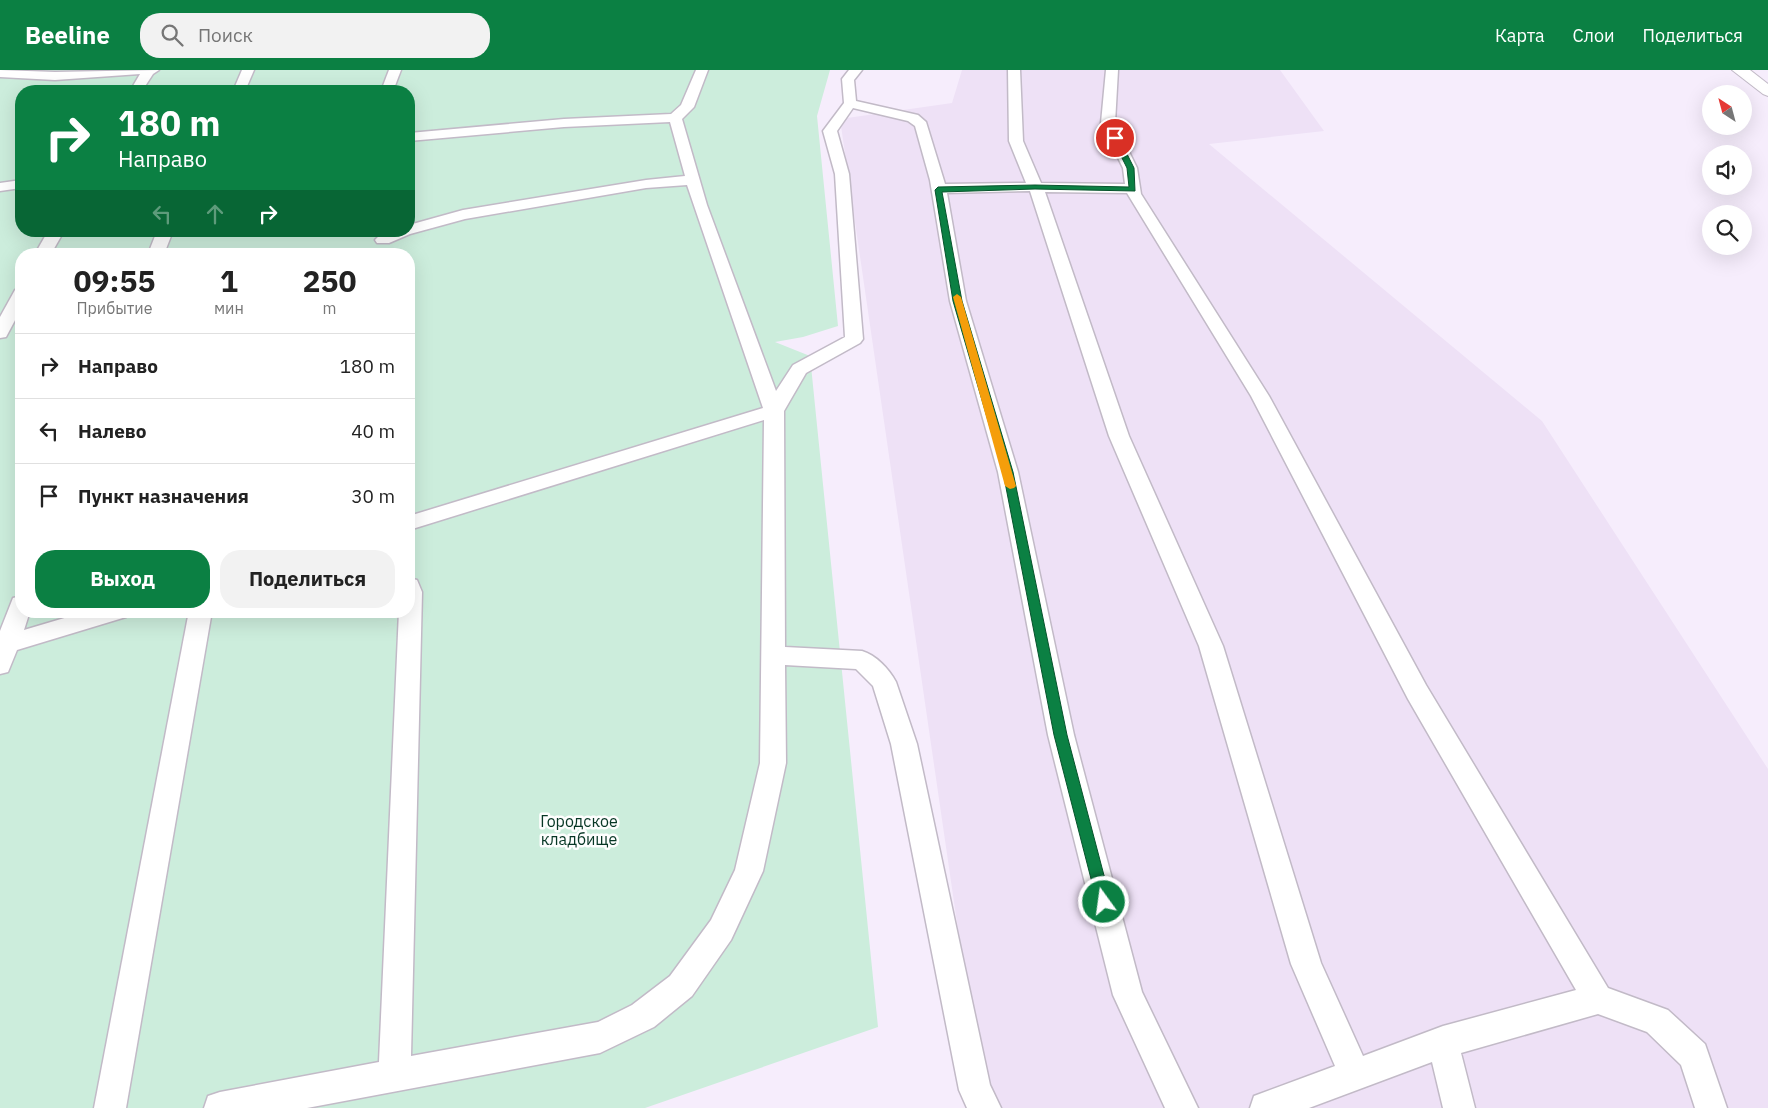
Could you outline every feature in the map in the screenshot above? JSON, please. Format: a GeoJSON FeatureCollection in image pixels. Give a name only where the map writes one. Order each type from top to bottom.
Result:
{"type":"FeatureCollection","features":[{"type":"Feature","properties":{"kind":"street"},"geometry":{"type":"LineString","coordinates":[[1740,70],[1768,91]]}},
{"type":"Feature","properties":{"kind":"lane"},"geometry":{"type":"LineString","coordinates":[[140,85],[149,70]]}},
{"type":"Feature","properties":{"kind":"lane"},"geometry":{"type":"LineString","coordinates":[[0,73],[55,76],[152,70]]}},
{"type":"Feature","properties":{"kind":"lane"},"geometry":{"type":"LineString","coordinates":[[242,85],[248,70]]}},
{"type":"Feature","properties":{"kind":"lane"},"geometry":{"type":"LineString","coordinates":[[389,85],[395,70]]}},
{"type":"Feature","properties":{"kind":"lane"},"geometry":{"type":"LineString","coordinates":[[415,136],[564,123],[675,118],[687,107],[702,70]]}},
{"type":"Feature","properties":{"kind":"lane"},"geometry":{"type":"LineString","coordinates":[[415,521],[774,411],[799,369],[854,339],[842,174],[830,131],[850,103],[848,79],[856,70]]}},
{"type":"Feature","properties":{"kind":"lane"},"geometry":{"type":"LineString","coordinates":[[1014,70],[1016,141],[1035,187],[1119,436],[1210,646],[1306,964],[1355,1075]]}},
{"type":"Feature","properties":{"kind":"lane"},"geometry":{"type":"LineString","coordinates":[[1112,70],[1108,123],[1130,168],[1134,194],[1260,396],[1417,692],[1598,999]]}},
{"type":"Feature","properties":{"kind":"lane"},"geometry":{"type":"LineString","coordinates":[[850,103],[913,118],[921,125],[938,190],[958,301],[1008,472],[1061,735],[1128,995],[1182,1108]]}},
{"type":"Feature","properties":{"kind":"lane"},"geometry":{"type":"LineString","coordinates":[[220,1108],[600,1037],[643,1016],[681,986],[720,930],[749,871],[773,763],[774,411],[693,180],[675,118]]}},
{"type":"Feature","properties":{"kind":"lane"},"geometry":{"type":"LineString","coordinates":[[415,228],[463,215],[646,184],[693,180]]}},
{"type":"Feature","properties":{"kind":"lane"},"geometry":{"type":"LineString","coordinates":[[0,187],[15,185]]}},
{"type":"Feature","properties":{"kind":"lane"},"geometry":{"type":"LineString","coordinates":[[938,190],[1035,187],[1133,189]]}},
{"type":"Feature","properties":{"kind":"lane"},"geometry":{"type":"LineString","coordinates":[[0,333],[15,305]]}},
{"type":"Feature","properties":{"kind":"lane"},"geometry":{"type":"LineString","coordinates":[[0,665],[4,644],[15,618]]}},
{"type":"Feature","properties":{"kind":"lane"},"geometry":{"type":"LineString","coordinates":[[4,644],[94,618]]}},
{"type":"Feature","properties":{"kind":"lane"},"geometry":{"type":"LineString","coordinates":[[110,1108],[200,618]]}},
{"type":"Feature","properties":{"kind":"lane"},"geometry":{"type":"LineString","coordinates":[[394,1076],[410,618]]}},
{"type":"Feature","properties":{"kind":"lane"},"geometry":{"type":"LineString","coordinates":[[773,655],[862,660],[884,682],[904,744],[975,1090],[985,1108]]}},
{"type":"Feature","properties":{"kind":"lane"},"geometry":{"type":"LineString","coordinates":[[1266,1108],[1443,1042],[1598,999],[1657,1021],[1694,1055],[1711,1108]]}},
{"type":"Feature","properties":{"kind":"lane"},"geometry":{"type":"LineString","coordinates":[[1443,1042],[1459,1108]]}},
{"type":"Feature","properties":{"kind":"shaded area"},"geometry":{"type":"Polygon","coordinates":[[[962,70],[1280,70],[1324,131],[1209,144],[1542,421],[1768,769],[1768,1108],[984,1108],[840,119],[952,103],[962,70]]]}},
{"type":"Feature","properties":{"kind":"green space","name":"Городское кладбище"},"geometry":{"type":"Polygon","coordinates":[[[0,70],[830,70],[817,116],[838,326],[803,337],[775,342],[810,356],[878,1027],[645,1108],[0,1108],[0,70]]]}},
{"type":"Feature","properties":{"kind":"slow traffic"},"geometry":{"type":"LineString","coordinates":[[957,297],[1008,472],[1010,486]]}},
{"type":"Feature","properties":{"kind":"route"},"geometry":{"type":"LineString","coordinates":[[1104,902],[1061,735],[1008,472],[958,301],[938,190],[1035,187],[1133,189],[1130,168],[1115,138]]}}]}
